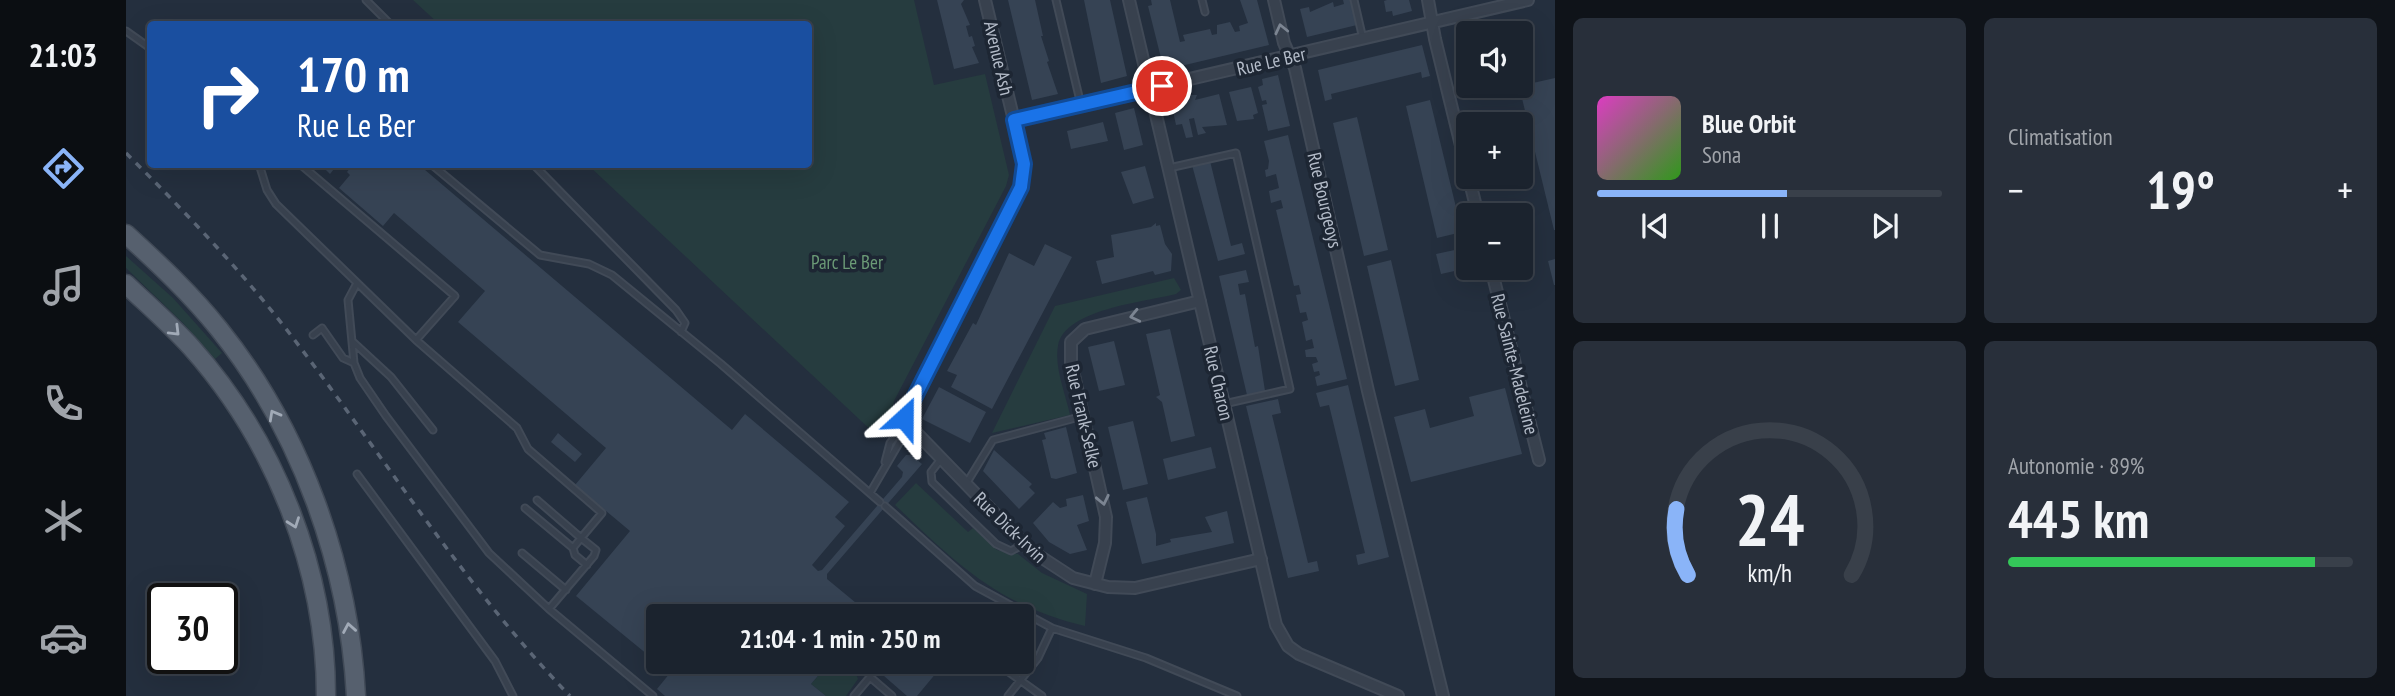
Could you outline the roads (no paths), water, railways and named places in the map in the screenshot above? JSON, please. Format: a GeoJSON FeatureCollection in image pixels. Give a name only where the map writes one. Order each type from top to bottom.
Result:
{"type":"FeatureCollection","features":[{"type":"Feature","properties":{"kind":"main road"},"geometry":{"type":"LineString","coordinates":[[126,234],[183,288],[219,329],[263,395],[292,448],[312,494],[337,573],[350,634],[356,696]]}},
{"type":"Feature","properties":{"kind":"main road"},"geometry":{"type":"LineString","coordinates":[[126,284],[191,347],[211,371],[265,455],[289,510],[310,573],[320,624],[327,691]]}},
{"type":"Feature","properties":{"kind":"street","name":"Avenue Ash"},"geometry":{"type":"LineString","coordinates":[[907,424],[908,407],[1021,187],[1024,164],[985,0]]}},
{"type":"Feature","properties":{"kind":"street","name":"Rue Charon"},"geometry":{"type":"LineString","coordinates":[[1129,0],[1276,625],[1288,646],[1316,663],[1398,696]]}},
{"type":"Feature","properties":{"kind":"street","name":"Rue Bourgeoys"},"geometry":{"type":"LineString","coordinates":[[1274,0],[1443,696]]}},
{"type":"Feature","properties":{"kind":"street"},"geometry":{"type":"LineString","coordinates":[[1428,0],[1475,203]]}},
{"type":"Feature","properties":{"kind":"street","name":"Rue Le Ber"},"geometry":{"type":"LineString","coordinates":[[1014,120],[1290,57],[1497,4],[1528,0]]}},
{"type":"Feature","properties":{"kind":"street","name":"Rue Sainte-Madeleine"},"geometry":{"type":"LineString","coordinates":[[1494,280],[1539,460]]}},
{"type":"Feature","properties":{"kind":"street","name":"Rue Frank-Selke"},"geometry":{"type":"LineString","coordinates":[[1095,584],[1104,549],[1106,522],[1069,351],[1077,334],[1091,327],[1200,301]]}},
{"type":"Feature","properties":{"kind":"street","name":"Rue Dick-Irvin"},"geometry":{"type":"LineString","coordinates":[[907,424],[1024,544],[1063,573],[1095,584],[1135,588],[1261,559]]}},
{"type":"Feature","properties":{"kind":"lane"},"geometry":{"type":"LineString","coordinates":[[366,0],[387,21]]}},
{"type":"Feature","properties":{"kind":"lane"},"geometry":{"type":"LineString","coordinates":[[1056,0],[1081,105]]}},
{"type":"Feature","properties":{"kind":"lane"},"geometry":{"type":"LineString","coordinates":[[1202,0],[1205,12]]}},
{"type":"Feature","properties":{"kind":"lane"},"geometry":{"type":"LineString","coordinates":[[1354,0],[1363,39]]}},
{"type":"Feature","properties":{"kind":"lane"},"geometry":{"type":"LineString","coordinates":[[126,31],[147,46]]}},
{"type":"Feature","properties":{"kind":"lane"},"geometry":{"type":"LineString","coordinates":[[1168,169],[1236,153],[1290,389],[1224,404]]}},
{"type":"Feature","properties":{"kind":"lane"},"geometry":{"type":"LineString","coordinates":[[260,168],[267,190],[276,204],[416,340],[517,428],[528,449],[602,513],[573,548]]}},
{"type":"Feature","properties":{"kind":"lane"},"geometry":{"type":"LineString","coordinates":[[304,168],[455,296],[416,340]]}},
{"type":"Feature","properties":{"kind":"lane"},"geometry":{"type":"LineString","coordinates":[[308,172],[311,168]]}},
{"type":"Feature","properties":{"kind":"lane"},"geometry":{"type":"LineString","coordinates":[[435,168],[540,255],[579,261],[604,269],[883,504],[975,586],[1052,628],[1146,658],[1237,696]]}},
{"type":"Feature","properties":{"kind":"lane"},"geometry":{"type":"LineString","coordinates":[[537,168],[676,310],[685,323],[681,332]]}},
{"type":"Feature","properties":{"kind":"lane"},"geometry":{"type":"LineString","coordinates":[[357,283],[348,300],[354,363],[364,385],[479,542],[550,609],[653,696]]}},
{"type":"Feature","properties":{"kind":"lane"},"geometry":{"type":"LineString","coordinates":[[313,335],[322,328],[343,358],[354,363]]}},
{"type":"Feature","properties":{"kind":"lane"},"geometry":{"type":"LineString","coordinates":[[352,341],[391,377],[433,430]]}},
{"type":"Feature","properties":{"kind":"lane"},"geometry":{"type":"LineString","coordinates":[[966,484],[993,440],[1083,416]]}},
{"type":"Feature","properties":{"kind":"lane"},"geometry":{"type":"LineString","coordinates":[[870,493],[884,465],[886,451],[907,424]]}},
{"type":"Feature","properties":{"kind":"lane"},"geometry":{"type":"LineString","coordinates":[[941,459],[930,472],[931,480],[936,486],[996,544],[1011,551],[1024,544]]}},
{"type":"Feature","properties":{"kind":"lane"},"geometry":{"type":"LineString","coordinates":[[357,474],[495,661],[513,696]]}},
{"type":"Feature","properties":{"kind":"lane"},"geometry":{"type":"LineString","coordinates":[[537,500],[596,550],[587,565],[550,609]]}},
{"type":"Feature","properties":{"kind":"lane"},"geometry":{"type":"LineString","coordinates":[[526,508],[573,548],[575,555],[587,565]]}},
{"type":"Feature","properties":{"kind":"lane"},"geometry":{"type":"LineString","coordinates":[[522,553],[566,590]]}},
{"type":"Feature","properties":{"kind":"lane"},"geometry":{"type":"LineString","coordinates":[[1008,696],[1038,658],[1052,628]]}},
{"type":"Feature","properties":{"kind":"lane"},"geometry":{"type":"LineString","coordinates":[[1012,674],[1042,696]]}},
{"type":"Feature","properties":{"kind":"lane"},"geometry":{"type":"LineString","coordinates":[[854,696],[870,677],[892,696]]}},
{"type":"Feature","properties":{"kind":"railway"},"geometry":{"type":"LineString","coordinates":[[126,153],[211,241],[271,310],[459,565],[531,654],[570,696]]}},
{"type":"Feature","properties":{"kind":"park label","name":"Parc Le Ber"},"geometry":{"type":"Point","coordinates":[847,262]}}]}
